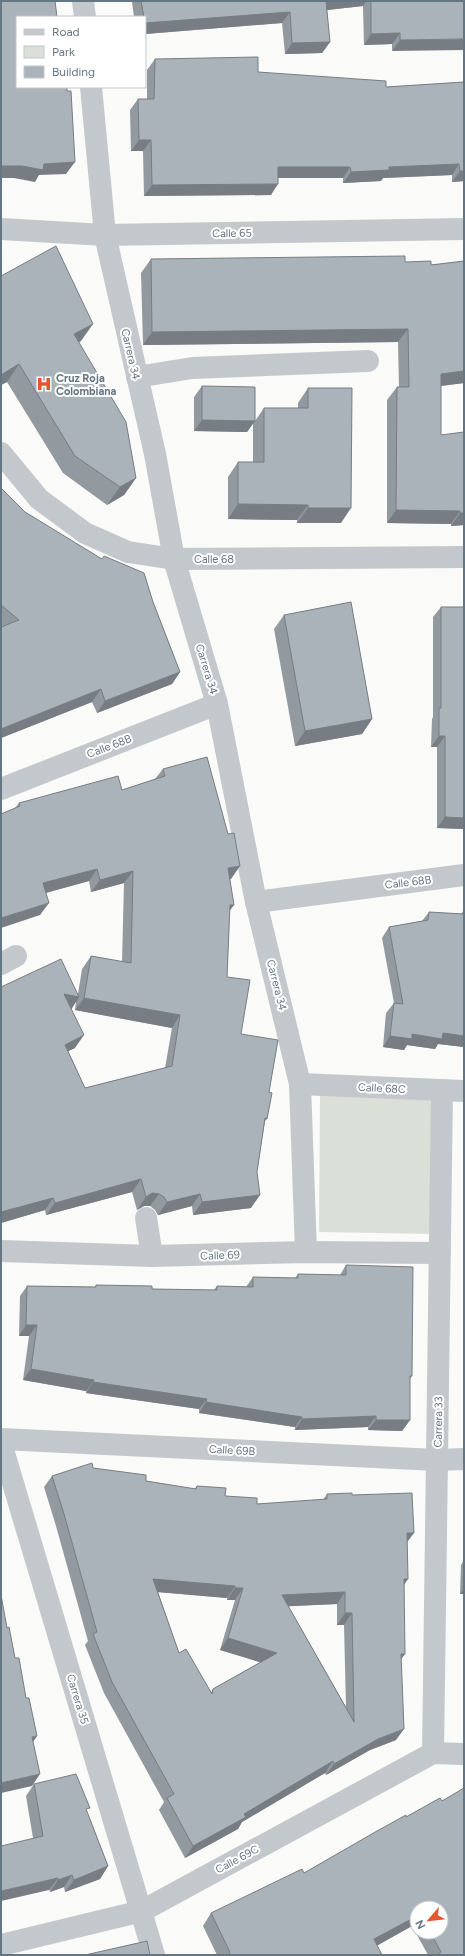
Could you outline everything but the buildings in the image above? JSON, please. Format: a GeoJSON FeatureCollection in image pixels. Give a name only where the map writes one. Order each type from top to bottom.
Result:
{"type":"FeatureCollection","features":[{"type":"Feature","properties":{"kind":"street"},"geometry":{"type":"LineString","coordinates":[[84,1],[85,16]]}},
{"type":"Feature","properties":{"kind":"street","name":"Carrera 34"},"geometry":{"type":"LineString","coordinates":[[91,88],[105,235],[155,454],[174,559],[217,704],[256,902],[300,1084],[306,1252]]}},
{"type":"Feature","properties":{"kind":"street","name":"Calle 65"},"geometry":{"type":"LineString","coordinates":[[1,229],[105,235],[464,229]]}},
{"type":"Feature","properties":{"kind":"street"},"geometry":{"type":"LineString","coordinates":[[137,377],[192,368],[368,361]]}},
{"type":"Feature","properties":{"kind":"street","name":"Calle 68"},"geometry":{"type":"LineString","coordinates":[[1,452],[39,499],[85,533],[128,552],[174,559],[464,557]]}},
{"type":"Feature","properties":{"kind":"street","name":"Calle 68B"},"geometry":{"type":"LineString","coordinates":[[1,789],[217,704]]}},
{"type":"Feature","properties":{"kind":"street","name":"Calle 68B"},"geometry":{"type":"LineString","coordinates":[[256,902],[464,875]]}},
{"type":"Feature","properties":{"kind":"street","name":"Calle 68C"},"geometry":{"type":"LineString","coordinates":[[300,1084],[464,1091]]}},
{"type":"Feature","properties":{"kind":"street","name":"Carrera 33"},"geometry":{"type":"LineString","coordinates":[[434,1753],[442,1090]]}},
{"type":"Feature","properties":{"kind":"street"},"geometry":{"type":"LineString","coordinates":[[146,1218],[152,1256]]}},
{"type":"Feature","properties":{"kind":"street","name":"Calle 69"},"geometry":{"type":"LineString","coordinates":[[1,1251],[152,1256],[306,1252],[440,1253]]}},
{"type":"Feature","properties":{"kind":"street","name":"Calle 69B"},"geometry":{"type":"LineString","coordinates":[[1,1439],[437,1460],[464,1459]]}},
{"type":"Feature","properties":{"kind":"street","name":"Carrera 35"},"geometry":{"type":"LineString","coordinates":[[1,1443],[154,1955]]}},
{"type":"Feature","properties":{"kind":"street"},"geometry":{"type":"LineString","coordinates":[[434,1753],[464,1754]]}},
{"type":"Feature","properties":{"kind":"street","name":"Calle 69C"},"geometry":{"type":"LineString","coordinates":[[1,1945],[142,1911],[434,1753]]}},
{"type":"Feature","properties":{"kind":"green space"},"geometry":{"type":"Polygon","coordinates":[[[320,1093],[431,1100],[433,1234],[319,1232],[320,1093]]]}},
{"type":"Feature","properties":{"kind":"place","name":"Cruz Roja Colombiana"},"geometry":{"type":"Point","coordinates":[44,384]}}]}
